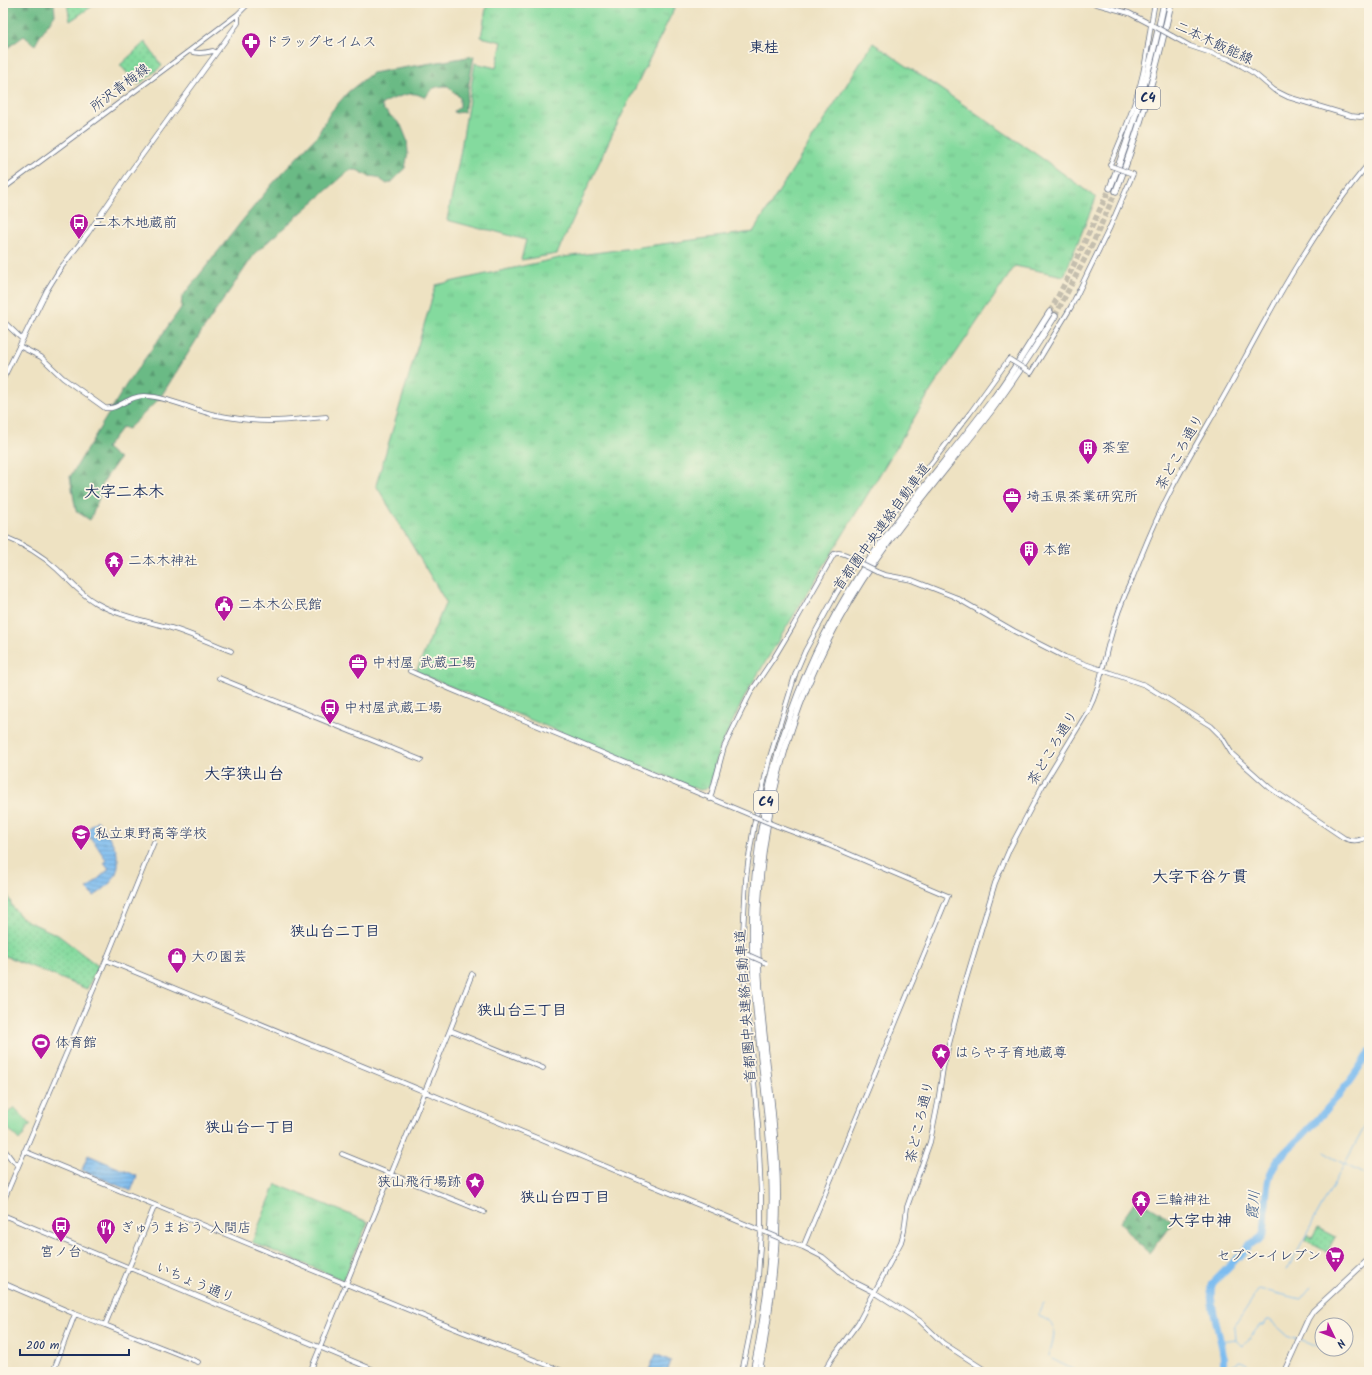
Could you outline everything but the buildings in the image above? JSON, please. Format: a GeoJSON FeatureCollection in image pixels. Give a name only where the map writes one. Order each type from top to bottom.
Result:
{"type":"FeatureCollection","features":[{"type":"Feature","properties":{"kind":"highway","name":"C4"},"geometry":{"type":"LineString","coordinates":[[1110,188],[1131,133],[1143,92],[1164,3]]}},
{"type":"Feature","properties":{"kind":"highway","name":"C4"},"geometry":{"type":"LineString","coordinates":[[1116,191],[1136,136],[1149,94],[1171,3]]}},
{"type":"Feature","properties":{"kind":"highway","name":"首都圏中央連絡自動車道"},"geometry":{"type":"LineString","coordinates":[[753,1372],[760,1342],[770,1263],[772,1178],[754,993],[752,912],[759,839],[766,798],[777,756],[790,713],[806,673],[824,635],[847,594],[885,538],[995,397],[1050,312]]}},
{"type":"Feature","properties":{"kind":"highway","name":"首都圏中央連絡自動車道"},"geometry":{"type":"LineString","coordinates":[[759,1372],[771,1302],[778,1221],[774,1131],[760,993],[758,913],[764,839],[782,757],[795,715],[820,656],[852,597],[890,541],[1004,393],[1055,316]]}},
{"type":"Feature","properties":{"kind":"main road"},"geometry":{"type":"LineString","coordinates":[[1284,1372],[1313,1311],[1369,1259]]}},
{"type":"Feature","properties":{"kind":"street","name":"所沢青梅線"},"geometry":{"type":"LineString","coordinates":[[3,189],[238,14],[249,3]]}},
{"type":"Feature","properties":{"kind":"street","name":"二本木飯能線"},"geometry":{"type":"LineString","coordinates":[[1093,3],[1129,13],[1190,46],[1229,59],[1255,74],[1274,90],[1288,97],[1351,116],[1369,116]]}},
{"type":"Feature","properties":{"kind":"street"},"geometry":{"type":"LineString","coordinates":[[742,1372],[752,1323],[763,1231],[758,1124],[744,953],[746,879],[750,844],[774,740],[798,666],[820,622],[858,562],[1009,359],[1031,372],[1071,307],[1110,227],[1131,174],[1110,165],[1120,141],[1141,79],[1155,3]]}},
{"type":"Feature","properties":{"kind":"street"},"geometry":{"type":"LineString","coordinates":[[3,379],[22,339],[60,269],[88,233],[238,23],[238,14]]}},
{"type":"Feature","properties":{"kind":"street"},"geometry":{"type":"LineString","coordinates":[[188,51],[207,53],[213,51],[216,53]]}},
{"type":"Feature","properties":{"kind":"street","name":"茶どころ通り"},"geometry":{"type":"LineString","coordinates":[[824,1372],[832,1358],[858,1323],[896,1252],[904,1231],[907,1207],[930,1142],[943,1068],[962,993],[995,883],[1007,855],[1043,785],[1088,711],[1098,687],[1108,645],[1129,584],[1160,512],[1271,311],[1319,230],[1338,201],[1369,163]]}},
{"type":"Feature","properties":{"kind":"street"},"geometry":{"type":"LineString","coordinates":[[3,321],[22,339]]}},
{"type":"Feature","properties":{"kind":"street"},"geometry":{"type":"LineString","coordinates":[[19,346],[41,356],[63,378],[105,408],[109,409],[130,399],[145,396],[215,415],[251,420],[267,421],[326,417]]}},
{"type":"Feature","properties":{"kind":"street"},"geometry":{"type":"LineString","coordinates":[[3,536],[44,557],[80,592],[104,607],[120,614],[185,633],[231,651]]}},
{"type":"Feature","properties":{"kind":"street"},"geometry":{"type":"LineString","coordinates":[[710,799],[724,747],[752,690],[775,656],[834,554],[842,553],[877,572],[912,580],[955,597],[1014,632],[1076,662],[1145,685],[1208,724],[1221,736],[1232,754],[1270,788],[1344,838],[1356,841],[1369,836]]}},
{"type":"Feature","properties":{"kind":"street"},"geometry":{"type":"LineString","coordinates":[[410,671],[710,799],[828,845],[948,896],[803,1247]]}},
{"type":"Feature","properties":{"kind":"street"},"geometry":{"type":"LineString","coordinates":[[220,678],[421,760]]}},
{"type":"Feature","properties":{"kind":"street"},"geometry":{"type":"LineString","coordinates":[[3,1202],[106,960],[154,842]]}},
{"type":"Feature","properties":{"kind":"street"},"geometry":{"type":"LineString","coordinates":[[744,953],[767,963]]}},
{"type":"Feature","properties":{"kind":"street"},"geometry":{"type":"LineString","coordinates":[[106,960],[803,1247],[823,1257],[850,1280],[874,1292],[920,1321],[943,1343],[988,1372]]}},
{"type":"Feature","properties":{"kind":"street"},"geometry":{"type":"LineString","coordinates":[[310,1372],[392,1174],[472,974]]}},
{"type":"Feature","properties":{"kind":"street"},"geometry":{"type":"LineString","coordinates":[[450,1030],[543,1068]]}},
{"type":"Feature","properties":{"kind":"street"},"geometry":{"type":"LineString","coordinates":[[3,1148],[18,1165]]}},
{"type":"Feature","properties":{"kind":"street"},"geometry":{"type":"LineString","coordinates":[[24,1151],[346,1284],[565,1372]]}},
{"type":"Feature","properties":{"kind":"street"},"geometry":{"type":"LineString","coordinates":[[342,1154],[484,1212]]}},
{"type":"Feature","properties":{"kind":"street"},"geometry":{"type":"LineString","coordinates":[[105,1325],[155,1205]]}},
{"type":"Feature","properties":{"kind":"street","name":"いちょう通り"},"geometry":{"type":"LineString","coordinates":[[3,1215],[379,1372]]}},
{"type":"Feature","properties":{"kind":"street"},"geometry":{"type":"LineString","coordinates":[[3,1283],[75,1314],[198,1362]]}},
{"type":"Feature","properties":{"kind":"street"},"geometry":{"type":"LineString","coordinates":[[53,1372],[75,1314]]}},
{"type":"Feature","properties":{"kind":"green space"},"geometry":{"type":"Polygon","coordinates":[[[3,3],[54,3],[55,15],[35,45],[24,36],[3,51],[3,3]]]}},
{"type":"Feature","properties":{"kind":"green space"},"geometry":{"type":"Polygon","coordinates":[[[67,3],[97,3],[70,21],[67,3]]]}},
{"type":"Feature","properties":{"kind":"green space"},"geometry":{"type":"Polygon","coordinates":[[[487,3],[677,3],[610,139],[557,254],[521,260],[526,240],[447,220],[460,155],[475,63],[496,68],[502,42],[481,37],[487,3]]]}},
{"type":"Feature","properties":{"kind":"green space"},"geometry":{"type":"Polygon","coordinates":[[[145,42],[162,66],[138,85],[120,65],[145,42]]]}},
{"type":"Feature","properties":{"kind":"green space"},"geometry":{"type":"Polygon","coordinates":[[[873,43],[1046,161],[1096,198],[1064,276],[1015,266],[933,387],[747,692],[719,750],[710,785],[706,789],[699,790],[416,672],[446,602],[376,485],[436,285],[564,257],[753,232],[873,43]]]}},
{"type":"Feature","properties":{"kind":"green space"},"geometry":{"type":"Polygon","coordinates":[[[474,56],[464,112],[455,113],[454,111],[460,107],[460,98],[448,86],[435,88],[430,91],[426,97],[416,94],[408,94],[381,105],[383,109],[401,125],[407,140],[408,153],[405,168],[392,182],[387,184],[377,177],[368,176],[357,170],[350,170],[256,252],[202,331],[160,398],[128,429],[122,427],[106,448],[119,459],[103,482],[99,498],[90,520],[76,511],[70,477],[126,385],[181,308],[182,297],[274,182],[317,136],[330,113],[348,92],[372,73],[474,56]]]}},
{"type":"Feature","properties":{"kind":"green space"},"geometry":{"type":"Polygon","coordinates":[[[3,882],[12,906],[21,917],[58,935],[98,966],[87,989],[3,955],[3,882]]]}},
{"type":"Feature","properties":{"kind":"green space"},"geometry":{"type":"Polygon","coordinates":[[[14,1107],[31,1125],[27,1128],[19,1140],[3,1123],[3,1118],[14,1107]]]}},
{"type":"Feature","properties":{"kind":"green space"},"geometry":{"type":"Polygon","coordinates":[[[276,1184],[368,1222],[343,1280],[252,1242],[276,1184]]]}},
{"type":"Feature","properties":{"kind":"green space"},"geometry":{"type":"Polygon","coordinates":[[[1137,1198],[1160,1212],[1172,1222],[1149,1253],[1135,1240],[1120,1222],[1137,1198]]]}},
{"type":"Feature","properties":{"kind":"green space"},"geometry":{"type":"Polygon","coordinates":[[[1318,1228],[1335,1237],[1327,1252],[1305,1240],[1307,1235],[1312,1238],[1318,1228]]]}},
{"type":"Feature","properties":{"kind":"water"},"geometry":{"type":"Polygon","coordinates":[[[97,820],[111,841],[116,851],[118,860],[117,869],[113,878],[106,887],[94,896],[87,889],[109,869],[104,862],[106,860],[95,843],[83,832],[97,820]]]}},
{"type":"Feature","properties":{"kind":"water"},"geometry":{"type":"Polygon","coordinates":[[[88,1155],[137,1176],[131,1191],[82,1170],[88,1155]]]}},
{"type":"Feature","properties":{"kind":"water"},"geometry":{"type":"Polygon","coordinates":[[[656,1354],[671,1361],[667,1372],[648,1372],[656,1354]]]}},
{"type":"Feature","properties":{"kind":"waterway","name":"霞川"},"geometry":{"type":"LineString","coordinates":[[1224,1372],[1223,1353],[1211,1297],[1213,1283],[1250,1244],[1257,1241],[1263,1234],[1268,1182],[1276,1163],[1347,1085],[1369,1052]]}},
{"type":"Feature","properties":{"kind":"waterway"},"geometry":{"type":"LineString","coordinates":[[1287,1270],[1369,1119]]}},
{"type":"Feature","properties":{"kind":"waterway"},"geometry":{"type":"LineString","coordinates":[[1325,1152],[1331,1157],[1369,1177]]}},
{"type":"Feature","properties":{"kind":"waterway"},"geometry":{"type":"LineString","coordinates":[[1221,1342],[1235,1340],[1234,1327],[1259,1289],[1301,1299],[1313,1284]]}},
{"type":"Feature","properties":{"kind":"waterway"},"geometry":{"type":"LineString","coordinates":[[1044,1303],[1039,1315],[1052,1324],[1054,1331],[1049,1356]]}},
{"type":"Feature","properties":{"kind":"waterway"},"geometry":{"type":"LineString","coordinates":[[1235,1340],[1243,1346],[1260,1325],[1264,1325],[1267,1320],[1270,1320],[1289,1337],[1296,1339]]}},
{"type":"Feature","properties":{"kind":"waterway"},"geometry":{"type":"LineString","coordinates":[[1301,1340],[1314,1345]]}},
{"type":"Feature","properties":{"kind":"waterway"},"geometry":{"type":"LineString","coordinates":[[1052,1359],[1078,1372]]}},
{"type":"Feature","properties":{"kind":"waterway"},"geometry":{"type":"LineString","coordinates":[[1224,1368],[1240,1361],[1248,1364],[1247,1372]]}},
{"type":"Feature","properties":{"kind":"tunnel"},"geometry":{"type":"LineString","coordinates":[[1050,312],[1110,188]]}},
{"type":"Feature","properties":{"kind":"tunnel"},"geometry":{"type":"LineString","coordinates":[[1055,316],[1093,243],[1116,191]]}},
{"type":"Feature","properties":{"kind":"place","name":"ドラッグセイムス"},"geometry":{"type":"Point","coordinates":[251,59]}},
{"type":"Feature","properties":{"kind":"place","name":"二本木地蔵前"},"geometry":{"type":"Point","coordinates":[79,240]}},
{"type":"Feature","properties":{"kind":"place","name":"茶室"},"geometry":{"type":"Point","coordinates":[1088,465]}},
{"type":"Feature","properties":{"kind":"place","name":"埼玉県茶業研究所"},"geometry":{"type":"Point","coordinates":[1012,514]}},
{"type":"Feature","properties":{"kind":"place","name":"本館"},"geometry":{"type":"Point","coordinates":[1029,567]}},
{"type":"Feature","properties":{"kind":"place","name":"二本木神社"},"geometry":{"type":"Point","coordinates":[114,578]}},
{"type":"Feature","properties":{"kind":"place","name":"二本木公民館"},"geometry":{"type":"Point","coordinates":[224,622]}},
{"type":"Feature","properties":{"kind":"place","name":"中村屋 武蔵工場"},"geometry":{"type":"Point","coordinates":[358,680]}},
{"type":"Feature","properties":{"kind":"place","name":"中村屋武蔵工場"},"geometry":{"type":"Point","coordinates":[330,725]}},
{"type":"Feature","properties":{"kind":"place","name":"私立東野高等学校"},"geometry":{"type":"Point","coordinates":[81,851]}},
{"type":"Feature","properties":{"kind":"place","name":"大の園芸"},"geometry":{"type":"Point","coordinates":[177,974]}},
{"type":"Feature","properties":{"kind":"place","name":"体育館"},"geometry":{"type":"Point","coordinates":[41,1060]}},
{"type":"Feature","properties":{"kind":"place","name":"はらや子育地蔵尊"},"geometry":{"type":"Point","coordinates":[941,1070]}},
{"type":"Feature","properties":{"kind":"place","name":"狭山飛行場跡"},"geometry":{"type":"Point","coordinates":[475,1199]}},
{"type":"Feature","properties":{"kind":"place","name":"三輪神社"},"geometry":{"type":"Point","coordinates":[1141,1217]}},
{"type":"Feature","properties":{"kind":"place","name":"宮ノ台"},"geometry":{"type":"Point","coordinates":[61,1243]}},
{"type":"Feature","properties":{"kind":"place","name":"ぎゅうまおう 入間店"},"geometry":{"type":"Point","coordinates":[106,1245]}},
{"type":"Feature","properties":{"kind":"place","name":"セブン-イレブン"},"geometry":{"type":"Point","coordinates":[1335,1273]}},
{"type":"Feature","properties":{"kind":"district","name":"東桂"},"geometry":{"type":"Point","coordinates":[764,48]}},
{"type":"Feature","properties":{"kind":"district","name":"大字二本木"},"geometry":{"type":"Point","coordinates":[124,492]}},
{"type":"Feature","properties":{"kind":"district","name":"大字狭山台"},"geometry":{"type":"Point","coordinates":[244,774]}},
{"type":"Feature","properties":{"kind":"district","name":"大字下谷ケ貫"},"geometry":{"type":"Point","coordinates":[1200,877]}},
{"type":"Feature","properties":{"kind":"district","name":"狭山台二丁目"},"geometry":{"type":"Point","coordinates":[335,932]}},
{"type":"Feature","properties":{"kind":"district","name":"狭山台三丁目"},"geometry":{"type":"Point","coordinates":[522,1011]}},
{"type":"Feature","properties":{"kind":"district","name":"狭山台一丁目"},"geometry":{"type":"Point","coordinates":[250,1128]}},
{"type":"Feature","properties":{"kind":"district","name":"狭山台四丁目"},"geometry":{"type":"Point","coordinates":[565,1198]}},
{"type":"Feature","properties":{"kind":"district","name":"大字中神"},"geometry":{"type":"Point","coordinates":[1200,1221]}}]}
